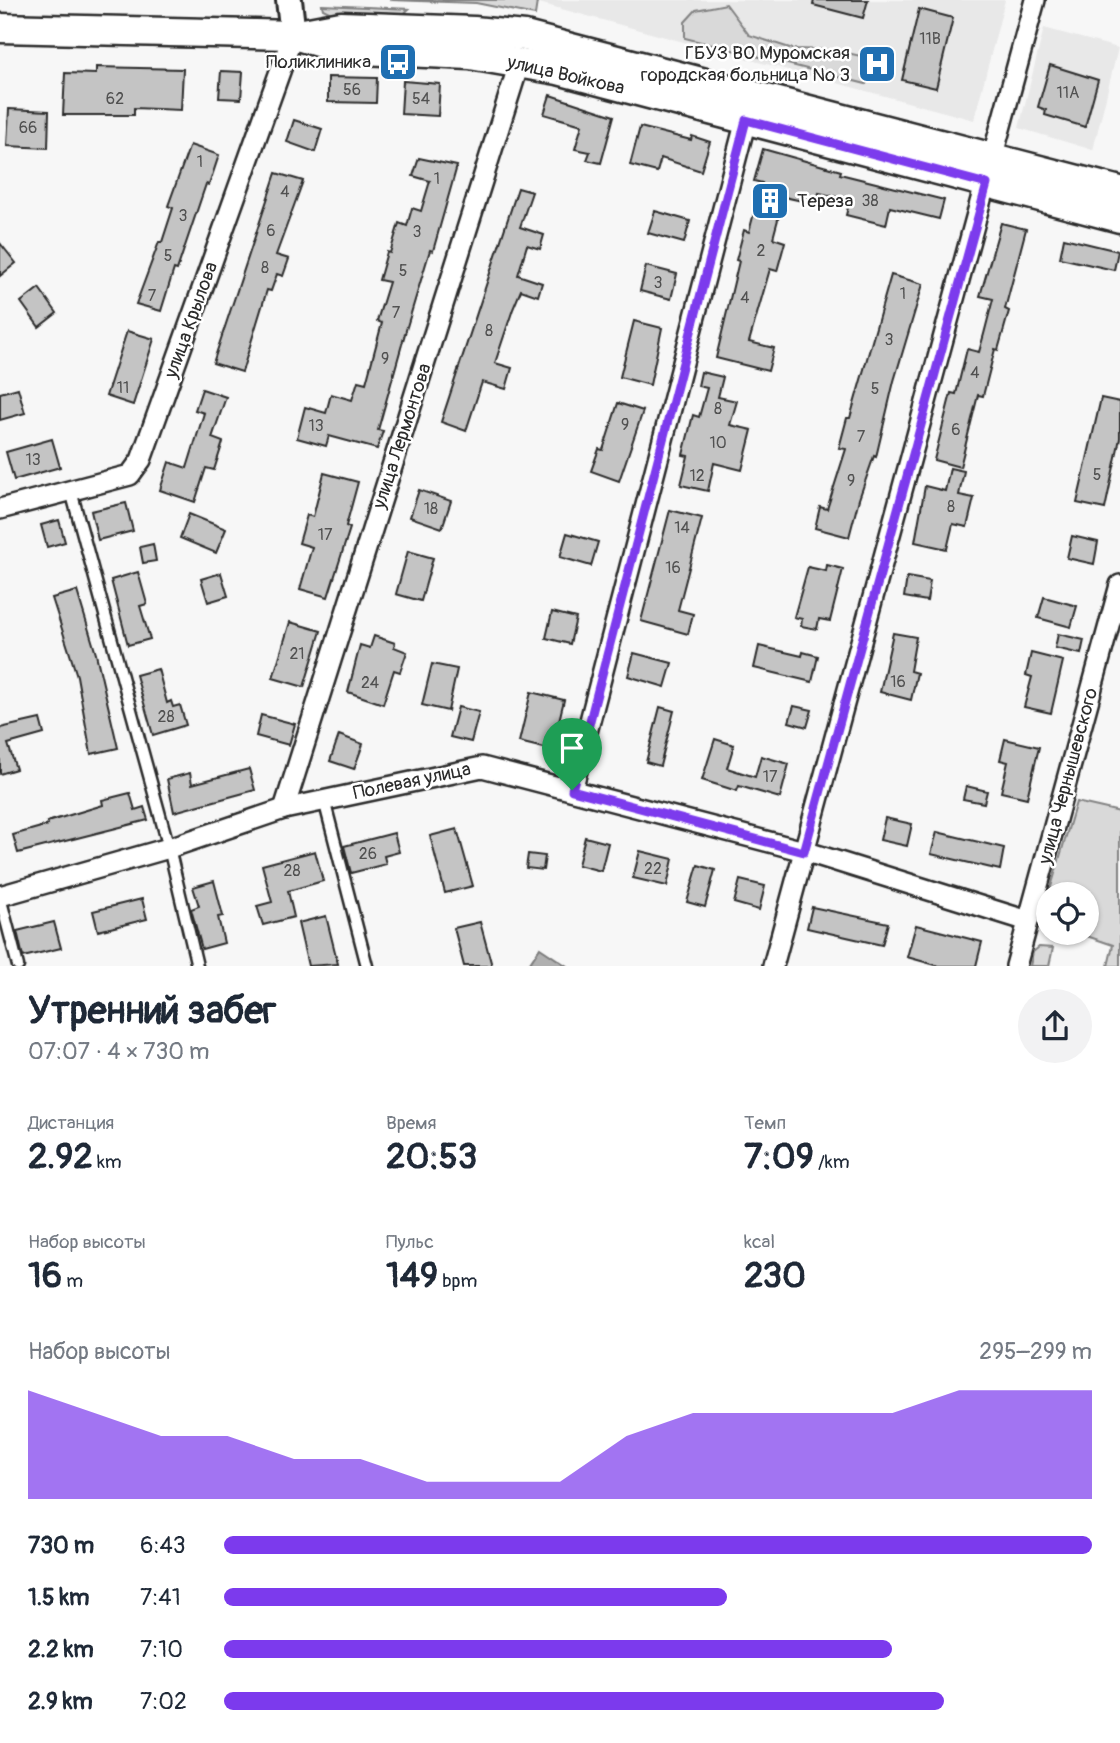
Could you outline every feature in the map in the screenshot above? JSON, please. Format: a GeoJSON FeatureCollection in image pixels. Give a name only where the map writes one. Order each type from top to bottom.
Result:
{"type":"FeatureCollection","features":[{"type":"Feature","properties":{"kind":"main road","name":"улица Войкова"},"geometry":{"type":"LineString","coordinates":[[0,28],[293,35],[341,26],[474,31],[525,36],[991,170],[1120,218]]}},
{"type":"Feature","properties":{"kind":"main road","name":"улица Войкова"},"geometry":{"type":"LineString","coordinates":[[293,35],[341,49],[470,55],[558,70],[746,120],[991,170],[1120,191]]}},
{"type":"Feature","properties":{"kind":"street"},"geometry":{"type":"LineString","coordinates":[[289,0],[293,35]]}},
{"type":"Feature","properties":{"kind":"street"},"geometry":{"type":"LineString","coordinates":[[773,966],[1035,0]]}},
{"type":"Feature","properties":{"kind":"street","name":"улица Крылова"},"geometry":{"type":"LineString","coordinates":[[0,509],[130,475],[141,460],[293,35]]}},
{"type":"Feature","properties":{"kind":"street","name":"улица Лермонтова"},"geometry":{"type":"LineString","coordinates":[[284,809],[519,64]]}},
{"type":"Feature","properties":{"kind":"street"},"geometry":{"type":"LineString","coordinates":[[572,790],[746,120]]}},
{"type":"Feature","properties":{"kind":"street","name":"улица Чернышевского"},"geometry":{"type":"LineString","coordinates":[[1016,966],[1120,585]]}},
{"type":"Feature","properties":{"kind":"street","name":"Полевая улица"},"geometry":{"type":"LineString","coordinates":[[0,897],[169,848],[284,809],[482,767],[804,852],[1028,921]]}},
{"type":"Feature","properties":{"kind":"lane"},"geometry":{"type":"LineString","coordinates":[[71,491],[169,848],[197,966]]}},
{"type":"Feature","properties":{"kind":"lane"},"geometry":{"type":"LineString","coordinates":[[324,799],[368,966]]}},
{"type":"Feature","properties":{"kind":"lane"},"geometry":{"type":"LineString","coordinates":[[0,897],[18,966]]}},
{"type":"Feature","properties":{"kind":"shaded area"},"geometry":{"type":"Polygon","coordinates":[[[390,0],[537,2],[535,15],[476,3],[390,0]]]}},
{"type":"Feature","properties":{"kind":"shaded area","name":"ГБУЗ ВО Муромская городская больница № 3"},"geometry":{"type":"Polygon","coordinates":[[[528,0],[1005,0],[974,120],[528,0]]]}},
{"type":"Feature","properties":{"kind":"shaded area"},"geometry":{"type":"Polygon","coordinates":[[[726,4],[749,35],[793,49],[834,50],[861,56],[869,79],[866,84],[685,38],[685,22],[696,10],[726,4]]]}},
{"type":"Feature","properties":{"kind":"shaded area"},"geometry":{"type":"Polygon","coordinates":[[[322,5],[409,9],[400,17],[333,14],[323,9],[322,5]]]}},
{"type":"Feature","properties":{"kind":"shaded area"},"geometry":{"type":"Polygon","coordinates":[[[1044,28],[1118,48],[1093,150],[1019,128],[1044,28]]]}},
{"type":"Feature","properties":{"kind":"shaded area"},"geometry":{"type":"Polygon","coordinates":[[[1076,802],[1120,812],[1120,966],[1108,966],[1113,945],[1099,940],[1099,882],[1053,882],[1076,802]]]}},
{"type":"Feature","properties":{"kind":"shaded area"},"geometry":{"type":"Polygon","coordinates":[[[1039,947],[1053,948],[1049,966],[1030,966],[1033,952],[1039,947]]]}},
{"type":"Feature","properties":{"kind":"shaded area"},"geometry":{"type":"Polygon","coordinates":[[[540,948],[567,966],[528,966],[540,948]]]}},
{"type":"Feature","properties":{"kind":"building"},"geometry":{"type":"Polygon","coordinates":[[[814,0],[868,0],[863,18],[813,5],[814,0]]]}},
{"type":"Feature","properties":{"kind":"building"},"geometry":{"type":"Polygon","coordinates":[[[919,9],[953,18],[936,88],[902,80],[919,9]]]}},
{"type":"Feature","properties":{"kind":"building"},"geometry":{"type":"Polygon","coordinates":[[[1050,65],[1098,80],[1085,127],[1045,115],[1046,110],[1038,107],[1050,65]]]}},
{"type":"Feature","properties":{"kind":"building"},"geometry":{"type":"Polygon","coordinates":[[[96,67],[183,69],[181,110],[134,108],[134,115],[63,115],[65,73],[96,74],[96,67]]]}},
{"type":"Feature","properties":{"kind":"building"},"geometry":{"type":"Polygon","coordinates":[[[221,71],[243,72],[241,99],[219,98],[221,71]]]}},
{"type":"Feature","properties":{"kind":"building"},"geometry":{"type":"Polygon","coordinates":[[[328,77],[377,78],[376,103],[328,102],[328,77]]]}},
{"type":"Feature","properties":{"kind":"building"},"geometry":{"type":"Polygon","coordinates":[[[403,81],[440,84],[438,116],[401,114],[403,81]]]}},
{"type":"Feature","properties":{"kind":"building"},"geometry":{"type":"Polygon","coordinates":[[[550,95],[614,116],[601,163],[587,160],[590,152],[575,149],[582,125],[544,114],[550,95]]]}},
{"type":"Feature","properties":{"kind":"building"},"geometry":{"type":"Polygon","coordinates":[[[9,109],[49,111],[48,148],[7,146],[9,109]]]}},
{"type":"Feature","properties":{"kind":"building"},"geometry":{"type":"Polygon","coordinates":[[[294,120],[322,129],[315,152],[287,142],[294,120]]]}},
{"type":"Feature","properties":{"kind":"building"},"geometry":{"type":"Polygon","coordinates":[[[640,127],[710,142],[701,171],[661,158],[657,172],[630,165],[640,127]]]}},
{"type":"Feature","properties":{"kind":"building"},"geometry":{"type":"Polygon","coordinates":[[[190,145],[219,155],[209,185],[206,184],[177,270],[174,269],[161,311],[136,304],[159,242],[162,242],[173,208],[168,206],[190,145]]]}},
{"type":"Feature","properties":{"kind":"building"},"geometry":{"type":"Polygon","coordinates":[[[763,149],[841,171],[840,174],[944,200],[939,219],[890,207],[886,225],[846,215],[850,200],[819,193],[816,204],[784,197],[773,238],[785,242],[777,271],[770,269],[749,342],[774,348],[768,371],[716,358],[739,261],[736,260],[744,230],[749,232],[762,183],[754,181],[763,149]]]}},
{"type":"Feature","properties":{"kind":"building"},"geometry":{"type":"Polygon","coordinates":[[[419,158],[457,166],[433,251],[430,250],[406,330],[378,430],[383,431],[377,449],[329,436],[326,446],[297,438],[305,407],[326,413],[331,394],[352,400],[358,381],[366,383],[382,323],[377,321],[389,282],[379,280],[387,252],[390,253],[399,223],[407,226],[412,208],[421,211],[430,181],[413,176],[419,158]]]}},
{"type":"Feature","properties":{"kind":"building"},"geometry":{"type":"Polygon","coordinates":[[[276,173],[303,181],[276,255],[289,259],[283,276],[277,274],[271,291],[267,290],[242,372],[213,363],[276,173]]]}},
{"type":"Feature","properties":{"kind":"building"},"geometry":{"type":"Polygon","coordinates":[[[518,188],[532,192],[520,227],[544,235],[540,249],[527,245],[518,275],[542,283],[538,296],[521,290],[513,309],[495,363],[512,368],[506,389],[482,382],[466,431],[441,422],[518,188]]]}},
{"type":"Feature","properties":{"kind":"building"},"geometry":{"type":"Polygon","coordinates":[[[655,211],[690,221],[684,243],[648,233],[655,211]]]}},
{"type":"Feature","properties":{"kind":"building"},"geometry":{"type":"Polygon","coordinates":[[[1001,223],[1026,229],[1005,309],[1009,311],[998,350],[995,349],[983,396],[978,395],[960,467],[934,460],[951,393],[956,394],[967,349],[979,352],[993,299],[980,296],[1001,223]]]}},
{"type":"Feature","properties":{"kind":"building"},"geometry":{"type":"Polygon","coordinates":[[[1064,238],[1118,251],[1114,270],[1060,258],[1064,238]]]}},
{"type":"Feature","properties":{"kind":"building"},"geometry":{"type":"Polygon","coordinates":[[[0,243],[16,263],[0,276],[0,243]]]}},
{"type":"Feature","properties":{"kind":"building"},"geometry":{"type":"Polygon","coordinates":[[[646,266],[677,274],[671,299],[640,291],[646,266]]]}},
{"type":"Feature","properties":{"kind":"building"},"geometry":{"type":"Polygon","coordinates":[[[891,275],[923,284],[894,381],[876,457],[874,456],[859,499],[849,537],[815,528],[820,507],[827,509],[846,449],[839,448],[891,275]]]}},
{"type":"Feature","properties":{"kind":"building"},"geometry":{"type":"Polygon","coordinates":[[[39,288],[57,313],[39,327],[21,302],[39,288]]]}},
{"type":"Feature","properties":{"kind":"building"},"geometry":{"type":"Polygon","coordinates":[[[634,321],[662,328],[650,385],[620,377],[634,321]]]}},
{"type":"Feature","properties":{"kind":"building"},"geometry":{"type":"Polygon","coordinates":[[[127,331],[154,339],[133,405],[106,396],[127,331]]]}},
{"type":"Feature","properties":{"kind":"building"},"geometry":{"type":"Polygon","coordinates":[[[701,372],[723,377],[718,397],[737,401],[730,425],[752,430],[742,470],[714,463],[708,491],[681,485],[688,456],[683,455],[693,415],[699,417],[707,388],[698,386],[701,372]]]}},
{"type":"Feature","properties":{"kind":"building"},"geometry":{"type":"Polygon","coordinates":[[[18,388],[25,413],[0,420],[0,393],[18,388]]]}},
{"type":"Feature","properties":{"kind":"building"},"geometry":{"type":"Polygon","coordinates":[[[202,389],[226,397],[212,438],[223,442],[214,470],[206,468],[195,502],[160,490],[169,462],[187,468],[204,413],[195,410],[202,389]]]}},
{"type":"Feature","properties":{"kind":"building"},"geometry":{"type":"Polygon","coordinates":[[[1101,398],[1120,402],[1120,438],[1105,509],[1077,503],[1101,398]]]}},
{"type":"Feature","properties":{"kind":"building"},"geometry":{"type":"Polygon","coordinates":[[[618,403],[643,411],[619,481],[591,471],[599,449],[603,450],[618,403]]]}},
{"type":"Feature","properties":{"kind":"building"},"geometry":{"type":"Polygon","coordinates":[[[52,439],[60,467],[14,480],[6,452],[52,439]]]}},
{"type":"Feature","properties":{"kind":"building"},"geometry":{"type":"Polygon","coordinates":[[[950,468],[964,471],[959,495],[974,498],[967,527],[953,524],[947,549],[915,542],[925,486],[945,491],[950,468]]]}},
{"type":"Feature","properties":{"kind":"building"},"geometry":{"type":"Polygon","coordinates":[[[324,473],[358,482],[346,526],[350,528],[328,597],[300,589],[312,547],[299,543],[307,515],[313,517],[324,473]]]}},
{"type":"Feature","properties":{"kind":"building"},"geometry":{"type":"Polygon","coordinates":[[[419,490],[451,501],[442,528],[410,517],[419,490]]]}},
{"type":"Feature","properties":{"kind":"building"},"geometry":{"type":"Polygon","coordinates":[[[126,503],[133,531],[98,540],[91,511],[126,503]]]}},
{"type":"Feature","properties":{"kind":"building"},"geometry":{"type":"Polygon","coordinates":[[[670,510],[702,518],[678,610],[693,614],[688,634],[641,621],[670,510]]]}},
{"type":"Feature","properties":{"kind":"building"},"geometry":{"type":"Polygon","coordinates":[[[189,514],[226,529],[216,553],[180,538],[189,514]]]}},
{"type":"Feature","properties":{"kind":"building"},"geometry":{"type":"Polygon","coordinates":[[[59,520],[65,542],[47,547],[41,525],[59,520]]]}},
{"type":"Feature","properties":{"kind":"building"},"geometry":{"type":"Polygon","coordinates":[[[567,533],[598,542],[591,566],[560,557],[567,533]]]}},
{"type":"Feature","properties":{"kind":"building"},"geometry":{"type":"Polygon","coordinates":[[[1072,536],[1098,542],[1094,564],[1067,558],[1072,536]]]}},
{"type":"Feature","properties":{"kind":"building"},"geometry":{"type":"Polygon","coordinates":[[[153,544],[156,561],[143,563],[140,547],[153,544]]]}},
{"type":"Feature","properties":{"kind":"building"},"geometry":{"type":"Polygon","coordinates":[[[408,551],[433,558],[421,601],[396,594],[408,551]]]}},
{"type":"Feature","properties":{"kind":"building"},"geometry":{"type":"Polygon","coordinates":[[[827,565],[843,569],[830,621],[819,619],[817,629],[801,626],[802,619],[794,617],[808,567],[826,571],[827,565]]]}},
{"type":"Feature","properties":{"kind":"building"},"geometry":{"type":"Polygon","coordinates":[[[138,572],[147,604],[140,606],[150,639],[128,645],[111,580],[138,572]]]}},
{"type":"Feature","properties":{"kind":"building"},"geometry":{"type":"Polygon","coordinates":[[[221,573],[228,596],[208,602],[201,579],[221,573]]]}},
{"type":"Feature","properties":{"kind":"building"},"geometry":{"type":"Polygon","coordinates":[[[907,577],[930,581],[927,601],[904,597],[907,577]]]}},
{"type":"Feature","properties":{"kind":"building"},"geometry":{"type":"Polygon","coordinates":[[[77,591],[96,654],[118,748],[91,754],[77,676],[52,598],[77,591]]]}},
{"type":"Feature","properties":{"kind":"building"},"geometry":{"type":"Polygon","coordinates":[[[1044,597],[1077,606],[1071,627],[1038,618],[1044,597]]]}},
{"type":"Feature","properties":{"kind":"building"},"geometry":{"type":"Polygon","coordinates":[[[552,612],[576,618],[570,644],[546,638],[552,612]]]}},
{"type":"Feature","properties":{"kind":"building"},"geometry":{"type":"Polygon","coordinates":[[[290,622],[321,631],[304,687],[273,678],[290,622]]]}},
{"type":"Feature","properties":{"kind":"building"},"geometry":{"type":"Polygon","coordinates":[[[893,633],[916,637],[910,671],[917,673],[911,700],[880,692],[893,633]]]}},
{"type":"Feature","properties":{"kind":"building"},"geometry":{"type":"Polygon","coordinates":[[[1058,634],[1084,640],[1081,654],[1055,648],[1058,634]]]}},
{"type":"Feature","properties":{"kind":"building"},"geometry":{"type":"Polygon","coordinates":[[[374,636],[395,643],[394,647],[407,652],[400,672],[394,670],[383,704],[348,692],[360,645],[370,648],[374,636]]]}},
{"type":"Feature","properties":{"kind":"building"},"geometry":{"type":"Polygon","coordinates":[[[759,646],[802,656],[803,652],[818,656],[812,682],[754,668],[759,646]]]}},
{"type":"Feature","properties":{"kind":"building"},"geometry":{"type":"Polygon","coordinates":[[[634,653],[672,663],[665,687],[628,676],[634,653]]]}},
{"type":"Feature","properties":{"kind":"building"},"geometry":{"type":"Polygon","coordinates":[[[1031,653],[1063,661],[1051,713],[1024,707],[1032,677],[1026,675],[1031,653]]]}},
{"type":"Feature","properties":{"kind":"building"},"geometry":{"type":"Polygon","coordinates":[[[432,664],[457,669],[448,711],[422,705],[432,664]]]}},
{"type":"Feature","properties":{"kind":"building"},"geometry":{"type":"Polygon","coordinates":[[[158,669],[167,703],[171,701],[173,707],[180,705],[186,725],[153,735],[136,675],[158,669]]]}},
{"type":"Feature","properties":{"kind":"building"},"geometry":{"type":"Polygon","coordinates":[[[531,692],[564,700],[552,750],[519,742],[531,692]]]}},
{"type":"Feature","properties":{"kind":"building"},"geometry":{"type":"Polygon","coordinates":[[[794,706],[812,710],[807,727],[789,722],[794,706]]]}},
{"type":"Feature","properties":{"kind":"building"},"geometry":{"type":"Polygon","coordinates":[[[458,707],[479,712],[471,742],[450,737],[458,707]]]}},
{"type":"Feature","properties":{"kind":"building"},"geometry":{"type":"Polygon","coordinates":[[[660,707],[674,711],[660,766],[646,762],[660,707]]]}},
{"type":"Feature","properties":{"kind":"building"},"geometry":{"type":"Polygon","coordinates":[[[261,715],[295,724],[289,745],[256,736],[261,715]]]}},
{"type":"Feature","properties":{"kind":"building"},"geometry":{"type":"Polygon","coordinates":[[[40,719],[44,734],[8,744],[16,769],[0,774],[0,728],[40,719]]]}},
{"type":"Feature","properties":{"kind":"building"},"geometry":{"type":"Polygon","coordinates":[[[339,735],[363,744],[354,769],[330,761],[339,735]]]}},
{"type":"Feature","properties":{"kind":"building"},"geometry":{"type":"Polygon","coordinates":[[[715,739],[734,745],[727,768],[755,777],[761,756],[789,764],[780,798],[739,786],[737,791],[702,780],[715,739]]]}},
{"type":"Feature","properties":{"kind":"building"},"geometry":{"type":"Polygon","coordinates":[[[1005,739],[1039,747],[1027,798],[1001,792],[1008,762],[1000,760],[1005,739]]]}},
{"type":"Feature","properties":{"kind":"building"},"geometry":{"type":"Polygon","coordinates":[[[249,769],[255,790],[174,812],[167,779],[190,773],[192,784],[249,769]]]}},
{"type":"Feature","properties":{"kind":"building"},"geometry":{"type":"Polygon","coordinates":[[[966,786],[987,791],[984,803],[963,799],[966,786]]]}},
{"type":"Feature","properties":{"kind":"building"},"geometry":{"type":"Polygon","coordinates":[[[130,793],[135,810],[144,807],[148,820],[18,853],[13,835],[103,805],[102,800],[130,793]]]}},
{"type":"Feature","properties":{"kind":"building"},"geometry":{"type":"Polygon","coordinates":[[[885,818],[912,824],[907,846],[880,840],[885,818]]]}},
{"type":"Feature","properties":{"kind":"building"},"geometry":{"type":"Polygon","coordinates":[[[457,829],[473,886],[445,893],[430,836],[457,829]]]}},
{"type":"Feature","properties":{"kind":"building"},"geometry":{"type":"Polygon","coordinates":[[[937,832],[1004,848],[1000,870],[931,854],[937,832]]]}},
{"type":"Feature","properties":{"kind":"building"},"geometry":{"type":"Polygon","coordinates":[[[394,833],[399,852],[384,856],[386,864],[351,873],[344,846],[394,833]]]}},
{"type":"Feature","properties":{"kind":"building"},"geometry":{"type":"Polygon","coordinates":[[[585,837],[608,843],[601,871],[578,865],[585,837]]]}},
{"type":"Feature","properties":{"kind":"building"},"geometry":{"type":"Polygon","coordinates":[[[315,851],[323,881],[288,891],[294,917],[263,925],[257,906],[272,902],[262,865],[315,851]]]}},
{"type":"Feature","properties":{"kind":"building"},"geometry":{"type":"Polygon","coordinates":[[[640,851],[673,859],[667,886],[633,878],[640,851]]]}},
{"type":"Feature","properties":{"kind":"building"},"geometry":{"type":"Polygon","coordinates":[[[528,854],[545,856],[543,870],[526,868],[528,854]]]}},
{"type":"Feature","properties":{"kind":"building"},"geometry":{"type":"Polygon","coordinates":[[[698,865],[715,870],[705,907],[687,902],[698,865]]]}},
{"type":"Feature","properties":{"kind":"building"},"geometry":{"type":"Polygon","coordinates":[[[740,880],[765,886],[759,910],[734,903],[740,880]]]}},
{"type":"Feature","properties":{"kind":"building"},"geometry":{"type":"Polygon","coordinates":[[[214,881],[223,916],[218,917],[224,943],[202,949],[191,909],[199,906],[193,887],[214,881]]]}},
{"type":"Feature","properties":{"kind":"building"},"geometry":{"type":"Polygon","coordinates":[[[142,899],[147,919],[98,931],[93,911],[142,899]]]}},
{"type":"Feature","properties":{"kind":"building"},"geometry":{"type":"Polygon","coordinates":[[[812,907],[888,923],[882,945],[807,928],[812,907]]]}},
{"type":"Feature","properties":{"kind":"building"},"geometry":{"type":"Polygon","coordinates":[[[326,916],[338,964],[308,966],[298,923],[326,916]]]}},
{"type":"Feature","properties":{"kind":"building"},"geometry":{"type":"Polygon","coordinates":[[[54,922],[61,948],[23,957],[17,931],[54,922]]]}},
{"type":"Feature","properties":{"kind":"building"},"geometry":{"type":"Polygon","coordinates":[[[480,922],[492,966],[464,966],[454,928],[480,922]]]}},
{"type":"Feature","properties":{"kind":"building"},"geometry":{"type":"Polygon","coordinates":[[[916,925],[982,942],[976,966],[939,966],[907,957],[916,925]]]}},
{"type":"Feature","properties":{"kind":"place","name":"Поликлиника"},"geometry":{"type":"Point","coordinates":[398,62]}},
{"type":"Feature","properties":{"kind":"place","name":"ГБУЗ ВО Муромская городская больница № 3"},"geometry":{"type":"Point","coordinates":[877,64]}},
{"type":"Feature","properties":{"kind":"place","name":"Тереза"},"geometry":{"type":"Point","coordinates":[770,201]}},
{"type":"Feature","properties":{"kind":"route"},"geometry":{"type":"LineString","coordinates":[[746,120],[987,184],[804,852],[572,790],[746,120]]}}]}
